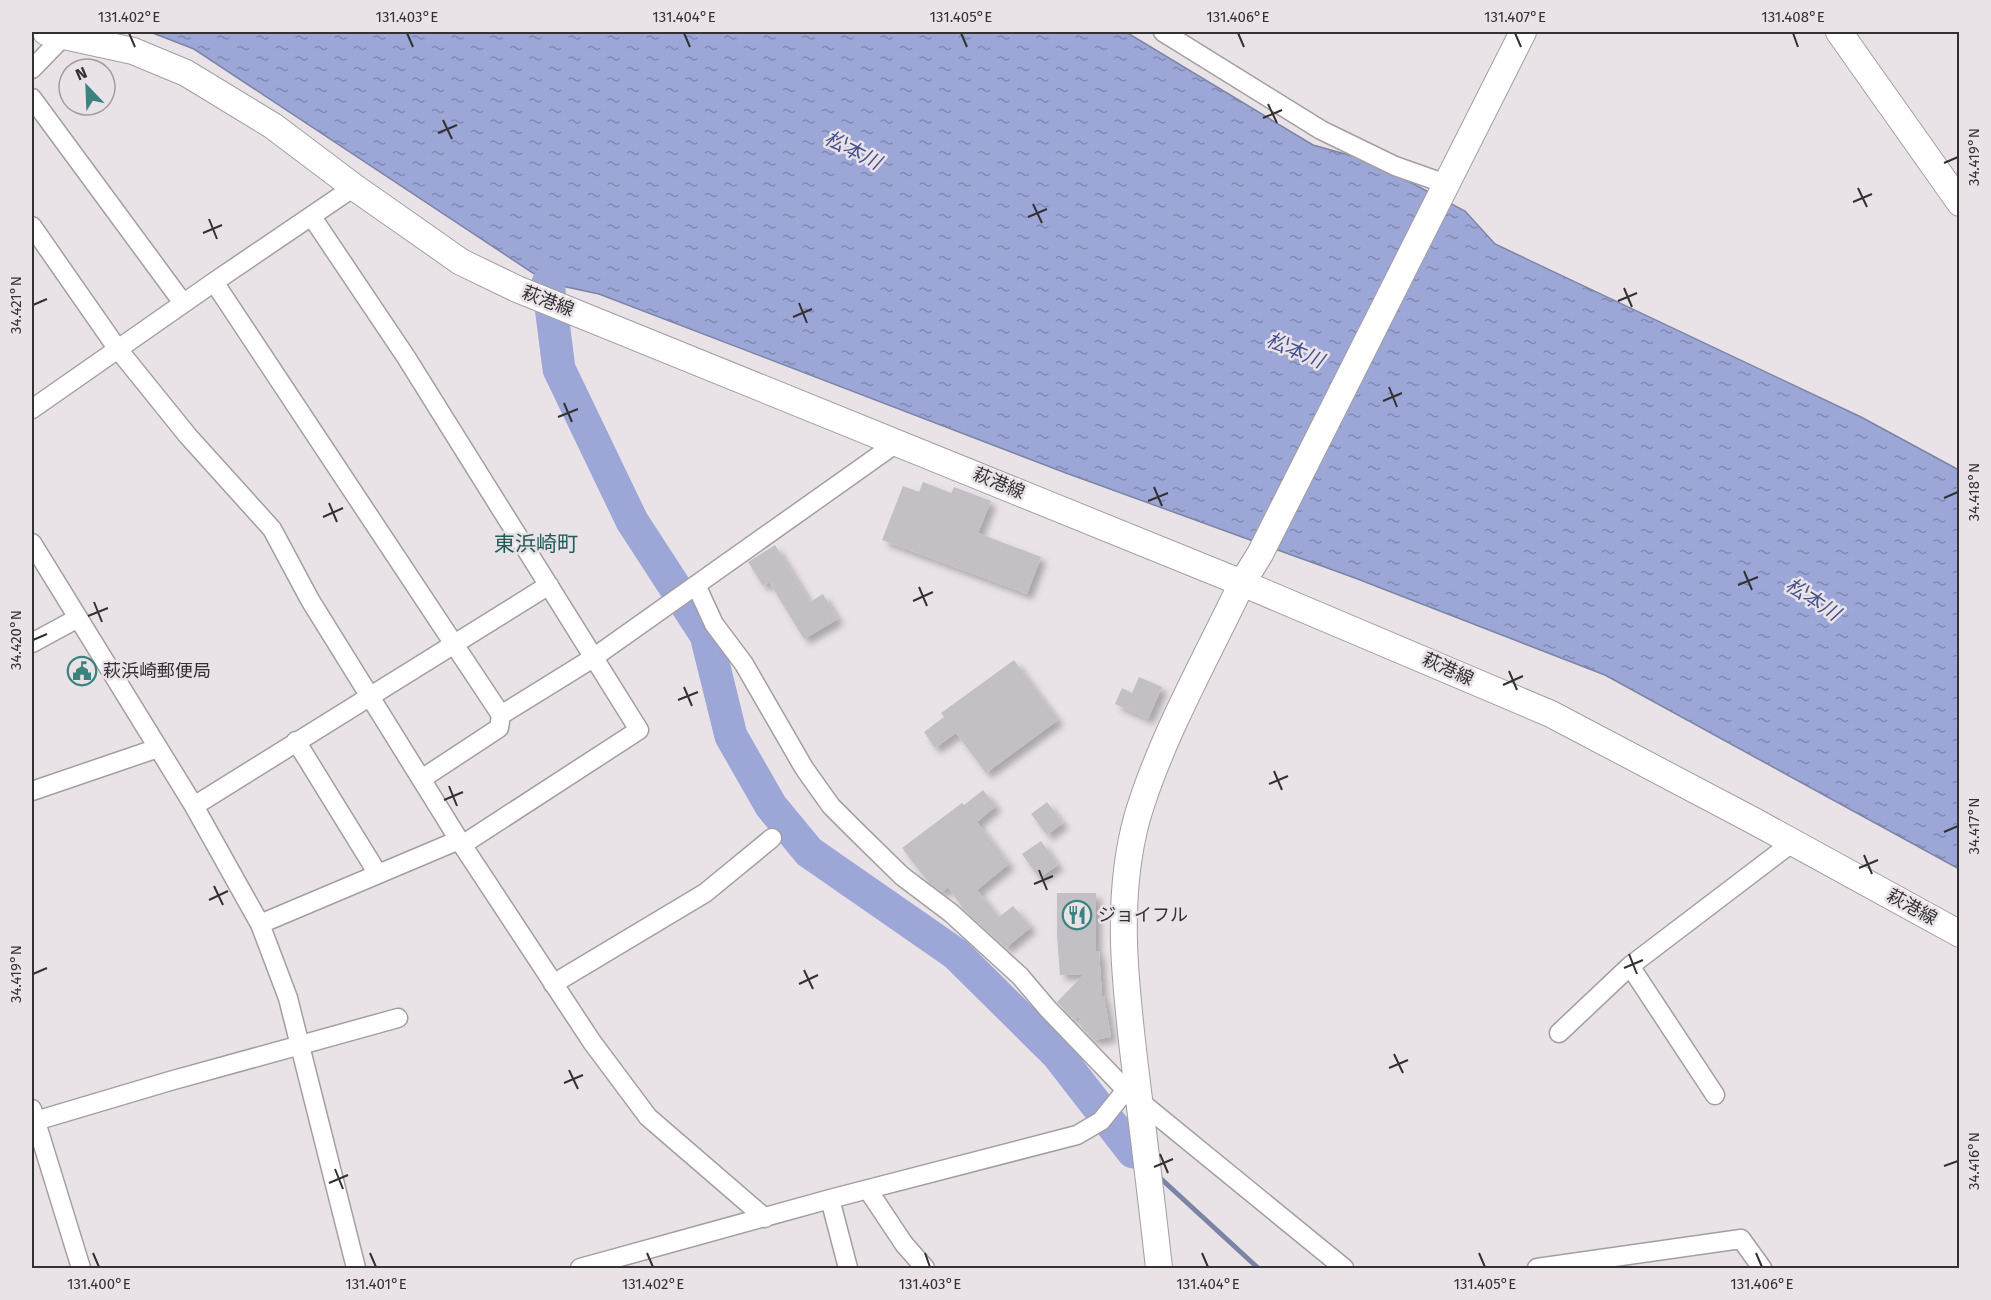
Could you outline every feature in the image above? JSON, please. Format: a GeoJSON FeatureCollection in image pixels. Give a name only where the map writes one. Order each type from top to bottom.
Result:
{"type":"FeatureCollection","features":[{"type":"Feature","properties":{"kind":"main road"},"geometry":{"type":"LineString","coordinates":[[1159,1269],[1133,1096],[1125,975],[1124,918],[1128,871],[1137,820],[1154,769],[1242,583],[1260,554],[1523,32]]}},
{"type":"Feature","properties":{"kind":"main road"},"geometry":{"type":"LineString","coordinates":[[1839,32],[1959,203]]}},
{"type":"Feature","properties":{"kind":"main road","name":"萩港線"},"geometry":{"type":"LineString","coordinates":[[55,33],[133,51],[186,73],[273,126],[354,187],[461,262],[517,290],[898,442],[1242,583],[1551,714],[1959,933]]}},
{"type":"Feature","properties":{"kind":"street"},"geometry":{"type":"LineString","coordinates":[[1163,32],[1321,130],[1443,188]]}},
{"type":"Feature","properties":{"kind":"street"},"geometry":{"type":"LineString","coordinates":[[32,69],[55,33]]}},
{"type":"Feature","properties":{"kind":"street"},"geometry":{"type":"LineString","coordinates":[[32,98],[183,303]]}},
{"type":"Feature","properties":{"kind":"street"},"geometry":{"type":"LineString","coordinates":[[32,409],[117,348],[312,218],[354,187]]}},
{"type":"Feature","properties":{"kind":"street"},"geometry":{"type":"LineString","coordinates":[[260,924],[461,842],[639,730],[406,357],[312,218]]}},
{"type":"Feature","properties":{"kind":"street"},"geometry":{"type":"LineString","coordinates":[[32,226],[117,348],[188,436],[272,529],[310,600],[461,842],[592,1042],[648,1117],[765,1218]]}},
{"type":"Feature","properties":{"kind":"street"},"geometry":{"type":"LineString","coordinates":[[214,282],[501,715],[499,728],[423,778]]}},
{"type":"Feature","properties":{"kind":"street"},"geometry":{"type":"LineString","coordinates":[[501,715],[593,658],[898,442]]}},
{"type":"Feature","properties":{"kind":"street"},"geometry":{"type":"LineString","coordinates":[[32,543],[194,806],[260,924],[288,998],[356,1269]]}},
{"type":"Feature","properties":{"kind":"street"},"geometry":{"type":"LineString","coordinates":[[194,806],[549,585]]}},
{"type":"Feature","properties":{"kind":"street"},"geometry":{"type":"LineString","coordinates":[[693,588],[714,624],[744,664],[804,768],[831,806],[902,876],[951,914],[1020,976],[1048,1009],[1133,1096],[1344,1269]]}},
{"type":"Feature","properties":{"kind":"street"},"geometry":{"type":"LineString","coordinates":[[32,644],[78,618]]}},
{"type":"Feature","properties":{"kind":"street"},"geometry":{"type":"LineString","coordinates":[[296,741],[378,874]]}},
{"type":"Feature","properties":{"kind":"street"},"geometry":{"type":"LineString","coordinates":[[32,791],[158,748]]}},
{"type":"Feature","properties":{"kind":"street"},"geometry":{"type":"LineString","coordinates":[[553,984],[705,893],[772,838]]}},
{"type":"Feature","properties":{"kind":"street"},"geometry":{"type":"LineString","coordinates":[[1559,1033],[1630,966],[1793,842]]}},
{"type":"Feature","properties":{"kind":"street"},"geometry":{"type":"LineString","coordinates":[[1630,966],[1715,1095]]}},
{"type":"Feature","properties":{"kind":"street"},"geometry":{"type":"LineString","coordinates":[[81,1269],[33,1117],[398,1018]]}},
{"type":"Feature","properties":{"kind":"street"},"geometry":{"type":"LineString","coordinates":[[580,1269],[830,1199],[1077,1135],[1133,1096]]}},
{"type":"Feature","properties":{"kind":"street"},"geometry":{"type":"LineString","coordinates":[[868,1190],[904,1244],[925,1269]]}},
{"type":"Feature","properties":{"kind":"street"},"geometry":{"type":"LineString","coordinates":[[830,1199],[848,1269]]}},
{"type":"Feature","properties":{"kind":"street"},"geometry":{"type":"LineString","coordinates":[[1537,1269],[1741,1239],[1762,1269]]}},
{"type":"Feature","properties":{"kind":"water","name":"松本川"},"geometry":{"type":"Polygon","coordinates":[[[150,32],[1126,32],[1313,145],[1370,161],[1465,211],[1495,244],[1861,417],[1959,470],[1959,869],[1605,675],[1355,578],[1066,473],[599,294],[548,283],[194,49],[150,32]]]}},
{"type":"Feature","properties":{"kind":"building"},"geometry":{"type":"Polygon","coordinates":[[[923,482],[951,493],[954,487],[991,501],[978,533],[1041,557],[1027,594],[882,540],[903,486],[919,492],[923,482]]]}},
{"type":"Feature","properties":{"kind":"building"},"geometry":{"type":"Polygon","coordinates":[[[775,545],[810,602],[823,594],[838,619],[804,639],[769,582],[763,586],[748,562],[775,545]]]}},
{"type":"Feature","properties":{"kind":"building"},"geometry":{"type":"Polygon","coordinates":[[[1014,660],[1058,720],[986,773],[956,733],[935,748],[924,732],[944,717],[941,713],[1014,660]]]}},
{"type":"Feature","properties":{"kind":"building"},"geometry":{"type":"Polygon","coordinates":[[[1139,677],[1162,687],[1148,719],[1115,704],[1122,688],[1132,693],[1139,677]]]}},
{"type":"Feature","properties":{"kind":"building"},"geometry":{"type":"Polygon","coordinates":[[[983,790],[996,806],[977,822],[1009,864],[977,890],[999,917],[1013,906],[1031,927],[1006,948],[964,910],[948,887],[942,892],[928,882],[902,848],[983,790]]]}},
{"type":"Feature","properties":{"kind":"building"},"geometry":{"type":"Polygon","coordinates":[[[1047,802],[1063,823],[1047,835],[1031,814],[1047,802]]]}},
{"type":"Feature","properties":{"kind":"building"},"geometry":{"type":"Polygon","coordinates":[[[1041,841],[1058,865],[1039,878],[1022,854],[1041,841]]]}},
{"type":"Feature","properties":{"kind":"building"},"geometry":{"type":"Polygon","coordinates":[[[1057,893],[1096,893],[1096,951],[1099,951],[1102,996],[1104,996],[1111,1037],[1094,1040],[1081,1027],[1079,1017],[1073,1019],[1057,1002],[1084,974],[1060,975],[1057,893]]]}},
{"type":"Feature","properties":{"kind":"waterway"},"geometry":{"type":"LineString","coordinates":[[548,283],[559,369],[632,521],[706,635],[731,736],[771,806],[809,852],[956,954],[1057,1054],[1133,1152]]}},
{"type":"Feature","properties":{"kind":"waterway"},"geometry":{"type":"LineString","coordinates":[[1158,1176],[1258,1268]]}},
{"type":"Feature","properties":{"kind":"place","name":"萩浜崎郵便局"},"geometry":{"type":"Point","coordinates":[82,671]}},
{"type":"Feature","properties":{"kind":"place","name":"ジョイフル"},"geometry":{"type":"Point","coordinates":[1077,915]}},
{"type":"Feature","properties":{"kind":"district","name":"東浜崎町"},"geometry":{"type":"Point","coordinates":[536,544]}}]}
